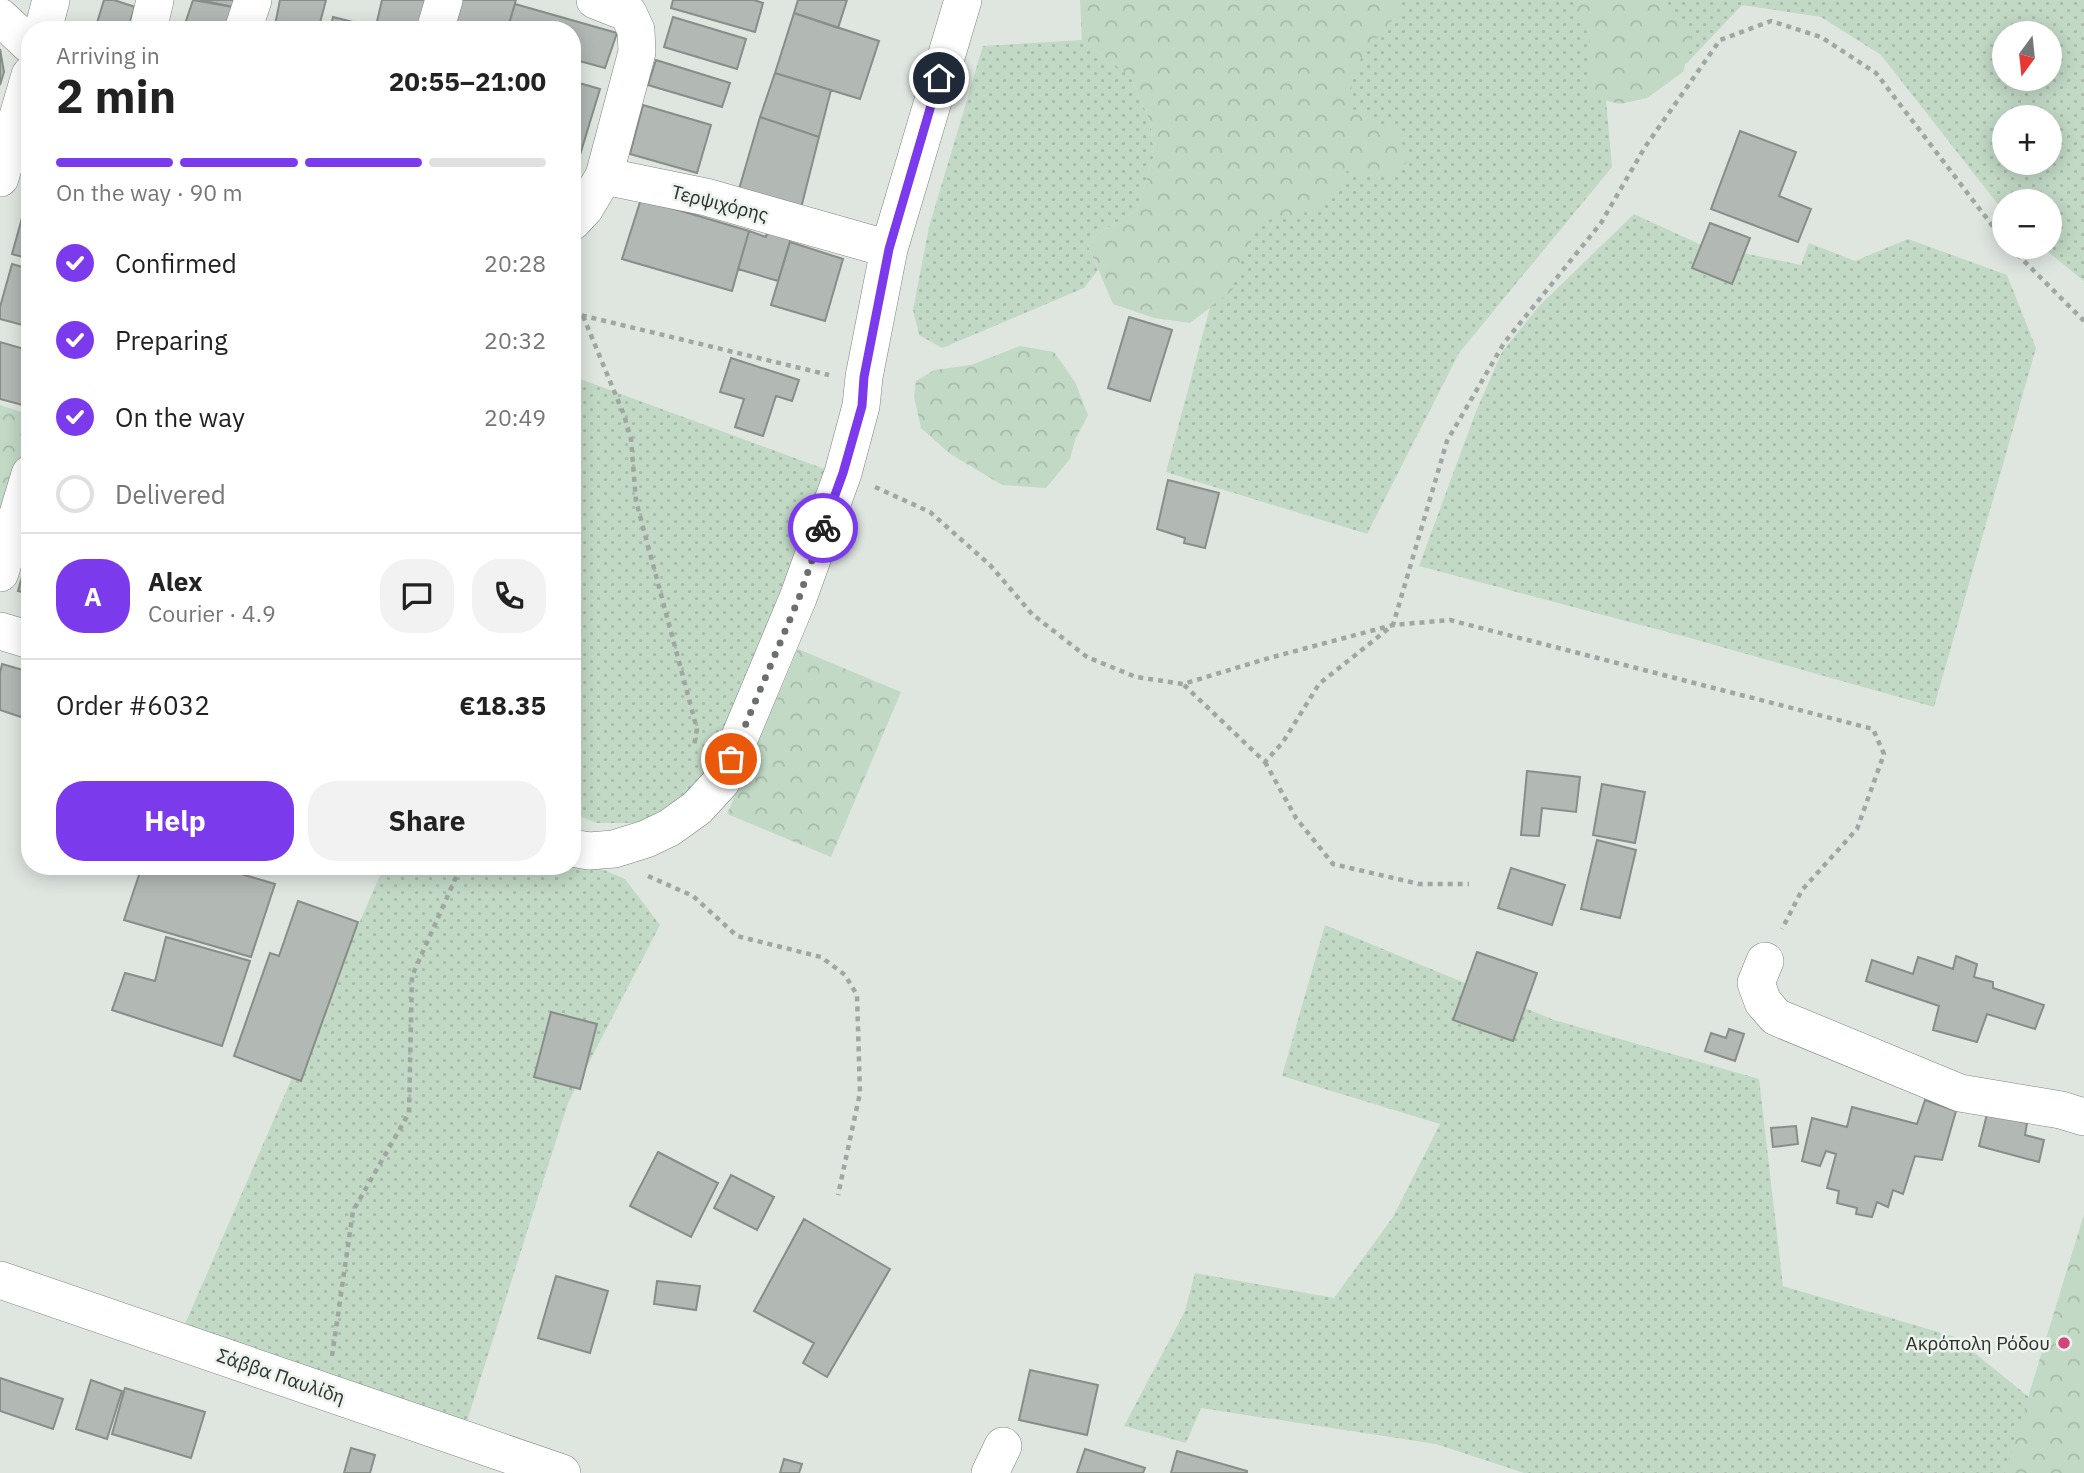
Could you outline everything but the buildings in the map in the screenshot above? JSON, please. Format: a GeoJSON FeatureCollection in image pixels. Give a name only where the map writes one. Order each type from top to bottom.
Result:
{"type":"FeatureCollection","features":[{"type":"Feature","properties":{"kind":"street"},"geometry":{"type":"LineString","coordinates":[[45,21],[51,0]]}},
{"type":"Feature","properties":{"kind":"street"},"geometry":{"type":"LineString","coordinates":[[150,21],[155,0]]}},
{"type":"Feature","properties":{"kind":"street"},"geometry":{"type":"LineString","coordinates":[[246,21],[253,0]]}},
{"type":"Feature","properties":{"kind":"street"},"geometry":{"type":"LineString","coordinates":[[438,21],[444,0]]}},
{"type":"Feature","properties":{"kind":"street"},"geometry":{"type":"LineString","coordinates":[[581,212],[604,176],[638,52],[636,30],[628,13],[595,0]]}},
{"type":"Feature","properties":{"kind":"street"},"geometry":{"type":"LineString","coordinates":[[581,850],[614,849],[670,828],[697,808],[721,782],[799,598],[843,473],[862,406],[864,377],[889,249],[963,0]]}},
{"type":"Feature","properties":{"kind":"street"},"geometry":{"type":"LineString","coordinates":[[0,16],[21,36]]}},
{"type":"Feature","properties":{"kind":"street"},"geometry":{"type":"LineString","coordinates":[[13,158],[21,119]]}},
{"type":"Feature","properties":{"kind":"street","name":"Τερψιχόρης"},"geometry":{"type":"LineString","coordinates":[[604,176],[706,197],[889,249]]}},
{"type":"Feature","properties":{"kind":"street"},"geometry":{"type":"LineString","coordinates":[[0,573],[21,504]]}},
{"type":"Feature","properties":{"kind":"street"},"geometry":{"type":"LineString","coordinates":[[0,631],[21,637]]}},
{"type":"Feature","properties":{"kind":"street"},"geometry":{"type":"LineString","coordinates":[[1765,961],[1756,983],[1763,1002],[1776,1017],[1959,1093],[2061,1110],[2084,1117]]}},
{"type":"Feature","properties":{"kind":"street","name":"Σάββα Παυλίδη"},"geometry":{"type":"LineString","coordinates":[[0,1280],[562,1473]]}},
{"type":"Feature","properties":{"kind":"path"},"geometry":{"type":"LineString","coordinates":[[1265,762],[1283,742],[1319,684],[1393,625],[1447,441],[1504,343],[1601,223],[1645,147],[1720,40],[1771,21],[1821,37],[1876,73],[1992,225]]}},
{"type":"Feature","properties":{"kind":"path"},"geometry":{"type":"LineString","coordinates":[[2022,259],[2084,321]]}},
{"type":"Feature","properties":{"kind":"path"},"geometry":{"type":"LineString","coordinates":[[583,316],[853,381],[864,377]]}},
{"type":"Feature","properties":{"kind":"path"},"geometry":{"type":"LineString","coordinates":[[583,316],[624,415],[631,439],[636,501],[697,729],[693,755]]}},
{"type":"Feature","properties":{"kind":"path"},"geometry":{"type":"LineString","coordinates":[[843,473],[930,512],[990,565],[1032,614],[1087,657],[1136,677],[1184,684],[1393,625],[1450,620],[1873,729],[1884,754],[1857,829],[1802,890],[1765,961]]}},
{"type":"Feature","properties":{"kind":"path"},"geometry":{"type":"LineString","coordinates":[[1184,684],[1265,762],[1296,818],[1333,864],[1419,884],[1469,884]]}},
{"type":"Feature","properties":{"kind":"path"},"geometry":{"type":"LineString","coordinates":[[614,849],[635,870],[693,896],[737,936],[788,951],[821,957],[845,975],[857,995],[860,1093],[838,1195]]}},
{"type":"Feature","properties":{"kind":"path"},"geometry":{"type":"LineString","coordinates":[[327,1392],[353,1211],[409,1113],[412,976],[457,875]]}},
{"type":"Feature","properties":{"kind":"green space"},"geometry":{"type":"Polygon","coordinates":[[[1080,0],[1403,0],[1396,15],[1360,60],[1352,82],[1349,107],[1396,131],[1410,159],[1391,177],[1346,171],[1337,191],[1321,209],[1263,221],[1241,258],[1232,291],[1190,323],[1154,318],[1113,304],[1086,241],[1137,210],[1154,154],[1150,121],[1130,76],[1082,40],[1080,0]]]}},
{"type":"Feature","properties":{"kind":"green space"},"geometry":{"type":"Polygon","coordinates":[[[1369,0],[1597,0],[1612,167],[1459,353],[1367,534],[1166,472],[1239,199],[1304,213],[1369,0]]]}},
{"type":"Feature","properties":{"kind":"green space"},"geometry":{"type":"Polygon","coordinates":[[[1574,0],[1655,0],[1670,5],[1693,34],[1683,72],[1647,98],[1620,104],[1591,97],[1589,37],[1574,0]]]}},
{"type":"Feature","properties":{"kind":"green space"},"geometry":{"type":"Polygon","coordinates":[[[1618,0],[2084,0],[2084,281],[2057,259],[2062,259],[2062,189],[1992,189],[1992,197],[1881,55],[1821,17],[1742,5],[1686,64],[1618,0]]]}},
{"type":"Feature","properties":{"kind":"green space"},"geometry":{"type":"Polygon","coordinates":[[[1082,40],[1130,76],[1150,121],[1154,154],[1137,210],[1086,241],[1098,270],[1084,288],[942,348],[919,335],[913,310],[929,227],[983,46],[1082,40]]]}},
{"type":"Feature","properties":{"kind":"green space"},"geometry":{"type":"Polygon","coordinates":[[[1634,214],[1699,244],[1801,265],[1809,243],[1855,261],[1908,239],[2007,275],[2036,348],[1934,707],[1690,638],[1419,566],[1475,414],[1502,352],[1539,306],[1634,214]]]}},
{"type":"Feature","properties":{"kind":"green space"},"geometry":{"type":"Polygon","coordinates":[[[1020,346],[1054,352],[1075,382],[1088,415],[1075,440],[1070,459],[1046,488],[1002,485],[949,453],[921,428],[914,397],[916,381],[934,370],[971,365],[1020,346]]]}},
{"type":"Feature","properties":{"kind":"green space"},"geometry":{"type":"Polygon","coordinates":[[[581,379],[822,468],[841,472],[703,791],[642,823],[597,823],[581,817],[581,379]]]}},
{"type":"Feature","properties":{"kind":"green space"},"geometry":{"type":"Polygon","coordinates":[[[0,405],[21,412],[21,483],[0,546],[0,405]]]}},
{"type":"Feature","properties":{"kind":"green space"},"geometry":{"type":"Polygon","coordinates":[[[798,649],[901,692],[831,857],[727,814],[798,649]]]}},
{"type":"Feature","properties":{"kind":"green space"},"geometry":{"type":"Polygon","coordinates":[[[581,860],[625,879],[660,925],[568,1103],[467,1421],[182,1331],[380,875],[581,875],[581,860]]]}},
{"type":"Feature","properties":{"kind":"green space"},"geometry":{"type":"Polygon","coordinates":[[[1325,925],[1554,1020],[1759,1079],[1783,1286],[1955,1337],[2041,1407],[2030,1473],[1524,1473],[1436,1444],[1201,1408],[1186,1443],[1124,1426],[1185,1311],[1195,1273],[1334,1298],[1393,1217],[1440,1124],[1282,1076],[1325,925]]]}},
{"type":"Feature","properties":{"kind":"green space","name":"Ακρόπολη Ρόδου"},"geometry":{"type":"Polygon","coordinates":[[[2084,1214],[2084,1473],[2005,1473],[2084,1214]]]}},
{"type":"Feature","properties":{"kind":"way so far"},"geometry":{"type":"LineString","coordinates":[[731,759],[799,598],[823,528]]}},
{"type":"Feature","properties":{"kind":"place","name":"Ακρόπολη Ρόδου"},"geometry":{"type":"Point","coordinates":[2064,1343]}},
{"type":"Feature","properties":{"kind":"route"},"geometry":{"type":"LineString","coordinates":[[823,528],[843,473],[862,406],[864,377],[889,249],[939,78]]}}]}
